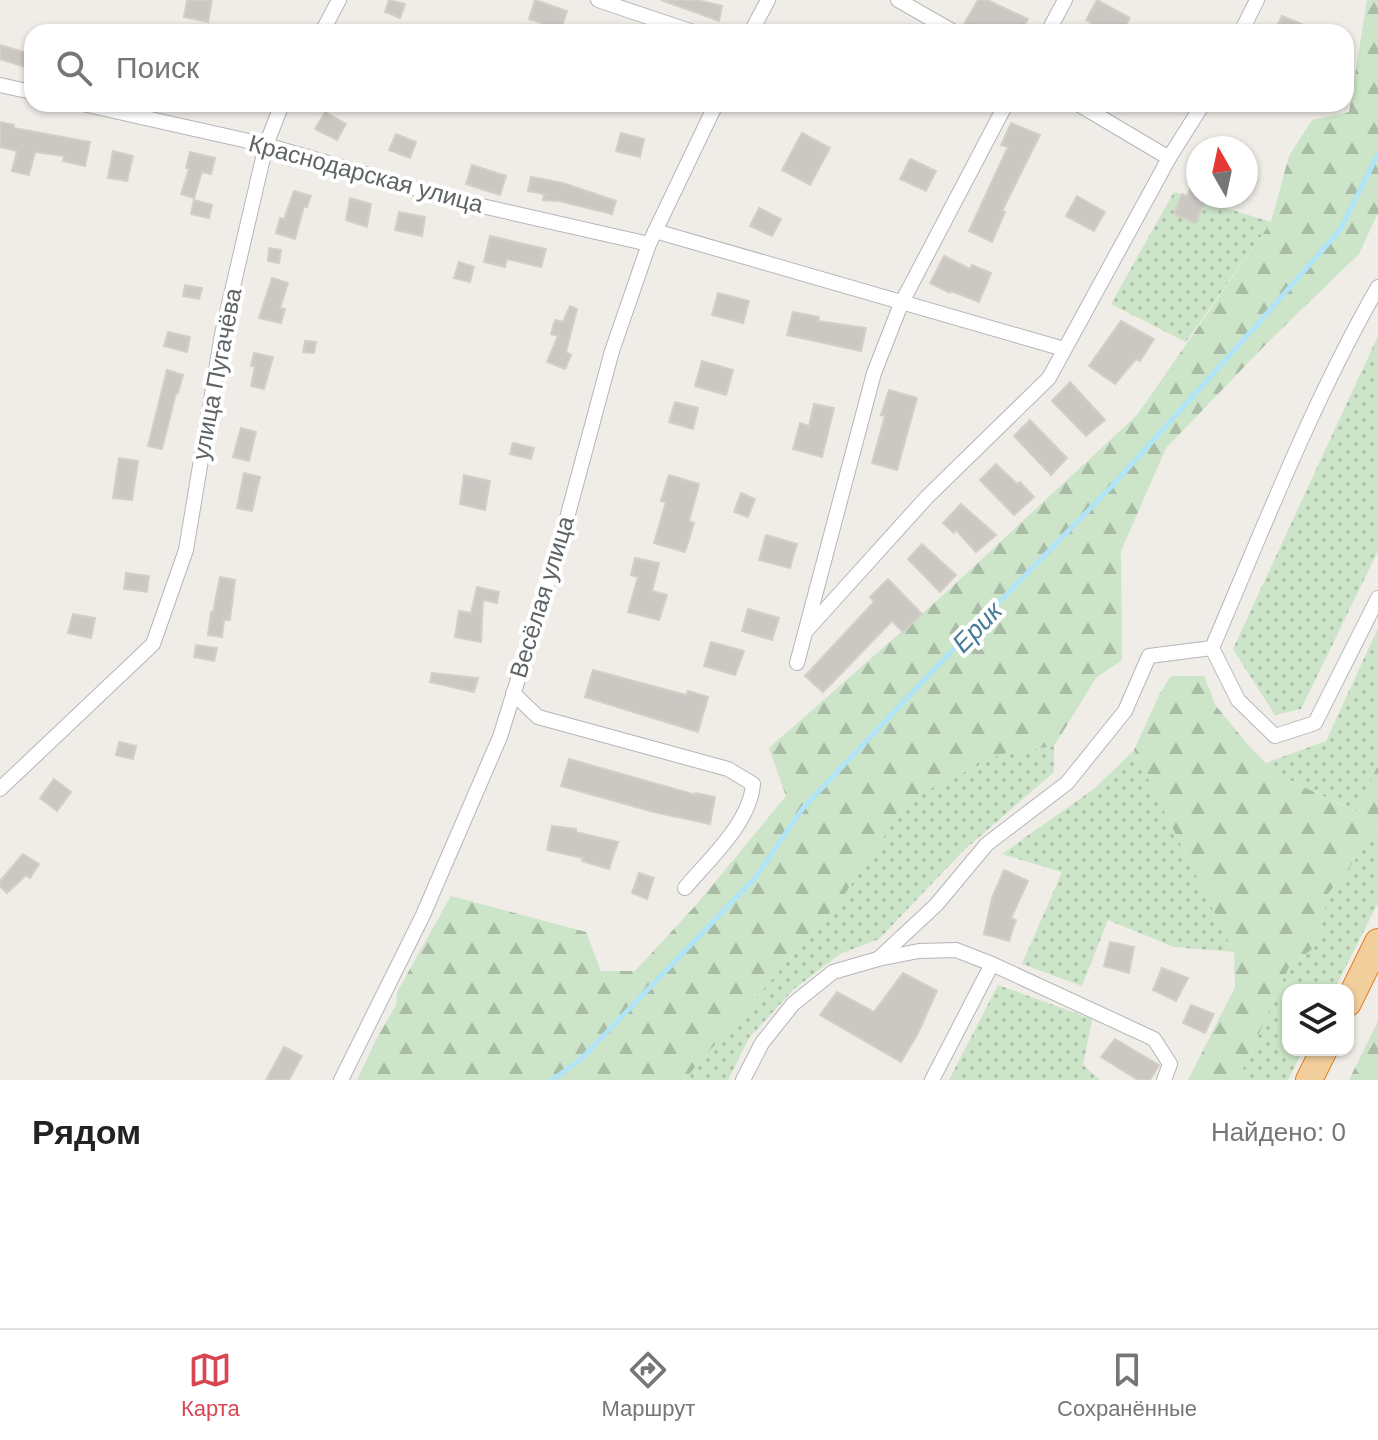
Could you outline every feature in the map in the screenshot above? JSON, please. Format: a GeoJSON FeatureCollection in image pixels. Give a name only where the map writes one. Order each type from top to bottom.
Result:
{"type":"FeatureCollection","features":[{"type":"Feature","properties":{"kind":"highway"},"geometry":{"type":"LineString","coordinates":[[1354,991],[1378,942]]}},
{"type":"Feature","properties":{"kind":"highway"},"geometry":{"type":"LineString","coordinates":[[1309,1080],[1321,1056]]}},
{"type":"Feature","properties":{"kind":"street"},"geometry":{"type":"LineString","coordinates":[[326,24],[339,0]]}},
{"type":"Feature","properties":{"kind":"street"},"geometry":{"type":"LineString","coordinates":[[598,0],[669,24]]}},
{"type":"Feature","properties":{"kind":"street"},"geometry":{"type":"LineString","coordinates":[[755,24],[768,0]]}},
{"type":"Feature","properties":{"kind":"street"},"geometry":{"type":"LineString","coordinates":[[898,0],[940,24]]}},
{"type":"Feature","properties":{"kind":"street"},"geometry":{"type":"LineString","coordinates":[[1052,24],[1065,0]]}},
{"type":"Feature","properties":{"kind":"street"},"geometry":{"type":"LineString","coordinates":[[1245,24],[1257,0]]}},
{"type":"Feature","properties":{"kind":"street"},"geometry":{"type":"LineString","coordinates":[[0,85],[24,90]]}},
{"type":"Feature","properties":{"kind":"street","name":"Краснодарская улица"},"geometry":{"type":"LineString","coordinates":[[119,112],[266,145],[451,199],[652,238],[1064,349]]}},
{"type":"Feature","properties":{"kind":"street","name":"улица Пугачёва"},"geometry":{"type":"LineString","coordinates":[[14,776],[153,644],[186,550],[222,334],[266,145],[279,112]]}},
{"type":"Feature","properties":{"kind":"street","name":"Весёлая улица"},"geometry":{"type":"LineString","coordinates":[[341,1080],[423,915],[500,737],[560,544],[612,351],[652,238],[712,112]]}},
{"type":"Feature","properties":{"kind":"street"},"geometry":{"type":"LineString","coordinates":[[797,663],[874,373],[901,304],[1002,112]]}},
{"type":"Feature","properties":{"kind":"street"},"geometry":{"type":"LineString","coordinates":[[1091,112],[1169,158]]}},
{"type":"Feature","properties":{"kind":"street"},"geometry":{"type":"LineString","coordinates":[[806,631],[927,497],[1049,378],[1169,158],[1198,112]]}},
{"type":"Feature","properties":{"kind":"street"},"geometry":{"type":"LineString","coordinates":[[1378,287],[1353,331],[1297,450],[1212,648],[1238,700],[1275,736],[1315,723],[1378,598]]}},
{"type":"Feature","properties":{"kind":"street"},"geometry":{"type":"LineString","coordinates":[[878,959],[936,905],[987,844],[1067,783],[1125,711],[1149,656],[1212,648]]}},
{"type":"Feature","properties":{"kind":"street"},"geometry":{"type":"LineString","coordinates":[[513,693],[538,717],[728,769],[753,784],[752,799],[736,826],[685,888]]}},
{"type":"Feature","properties":{"kind":"street"},"geometry":{"type":"LineString","coordinates":[[0,764],[14,776],[0,789]]}},
{"type":"Feature","properties":{"kind":"street"},"geometry":{"type":"LineString","coordinates":[[743,1080],[762,1043],[793,1004],[833,972],[919,951],[956,950],[1154,1039],[1170,1064],[1164,1080]]}},
{"type":"Feature","properties":{"kind":"street"},"geometry":{"type":"LineString","coordinates":[[932,1080],[992,964]]}},
{"type":"Feature","properties":{"kind":"green space"},"geometry":{"type":"Polygon","coordinates":[[[1367,0],[1378,0],[1378,213],[1359,254],[1271,339],[1166,448],[1121,551],[1122,660],[1096,678],[1054,746],[1001,754],[910,799],[837,905],[684,1080],[357,1080],[396,1005],[397,992],[451,896],[586,932],[601,971],[635,971],[697,904],[786,796],[769,748],[942,596],[1137,415],[1271,222],[1289,156],[1312,120],[1354,112],[1354,81],[1367,0]]]}},
{"type":"Feature","properties":{"kind":"green space"},"geometry":{"type":"Polygon","coordinates":[[[1174,192],[1186,196],[1186,208],[1226,208],[1271,222],[1186,342],[1111,304],[1174,192]]]}},
{"type":"Feature","properties":{"kind":"green space"},"geometry":{"type":"Polygon","coordinates":[[[1378,336],[1378,551],[1301,709],[1275,715],[1233,649],[1378,336]]]}},
{"type":"Feature","properties":{"kind":"green space"},"geometry":{"type":"Polygon","coordinates":[[[1378,628],[1378,765],[1357,812],[1277,774],[1266,763],[1326,741],[1378,628]]]}},
{"type":"Feature","properties":{"kind":"green space"},"geometry":{"type":"Polygon","coordinates":[[[1171,676],[1204,676],[1216,706],[1277,774],[1356,812],[1378,765],[1378,823],[1358,856],[1327,895],[1319,943],[1288,969],[1238,1080],[1188,1080],[1235,987],[1234,952],[1134,750],[1171,676]]]}},
{"type":"Feature","properties":{"kind":"green space"},"geometry":{"type":"Polygon","coordinates":[[[1054,746],[1054,772],[963,851],[879,939],[840,954],[794,989],[749,1038],[728,1080],[684,1080],[837,905],[910,798],[1001,754],[1054,746]]]}},
{"type":"Feature","properties":{"kind":"green space"},"geometry":{"type":"Polygon","coordinates":[[[1134,750],[1234,952],[1174,947],[1108,920],[1082,986],[1022,964],[1062,872],[1002,854],[1095,788],[1134,750]]]}},
{"type":"Feature","properties":{"kind":"green space"},"geometry":{"type":"Polygon","coordinates":[[[1378,823],[1378,903],[1337,984],[1282,984],[1282,1056],[1300,1056],[1288,1080],[1238,1080],[1288,969],[1319,943],[1327,895],[1358,856],[1378,823]]]}},
{"type":"Feature","properties":{"kind":"green space"},"geometry":{"type":"Polygon","coordinates":[[[998,985],[1092,1019],[1083,1065],[1100,1080],[949,1080],[998,985]]]}},
{"type":"Feature","properties":{"kind":"green space"},"geometry":{"type":"Polygon","coordinates":[[[1378,1021],[1378,1080],[1349,1080],[1378,1021]]]}},
{"type":"Feature","properties":{"kind":"building"},"geometry":{"type":"Polygon","coordinates":[[[187,0],[212,0],[208,22],[184,17],[187,0]]]}},
{"type":"Feature","properties":{"kind":"building"},"geometry":{"type":"Polygon","coordinates":[[[389,0],[405,4],[400,18],[385,12],[389,0]]]}},
{"type":"Feature","properties":{"kind":"building"},"geometry":{"type":"Polygon","coordinates":[[[535,0],[567,11],[563,24],[545,24],[529,19],[535,0]]]}},
{"type":"Feature","properties":{"kind":"building"},"geometry":{"type":"Polygon","coordinates":[[[661,0],[697,0],[722,6],[719,21],[661,0]]]}},
{"type":"Feature","properties":{"kind":"building"},"geometry":{"type":"Polygon","coordinates":[[[978,0],[987,0],[1028,19],[1025,24],[964,24],[978,0]]]}},
{"type":"Feature","properties":{"kind":"building"},"geometry":{"type":"Polygon","coordinates":[[[1097,0],[1130,18],[1127,24],[1093,24],[1086,20],[1097,0]]]}},
{"type":"Feature","properties":{"kind":"building"},"geometry":{"type":"Polygon","coordinates":[[[1282,16],[1302,24],[1278,24],[1282,16]]]}},
{"type":"Feature","properties":{"kind":"building"},"geometry":{"type":"Polygon","coordinates":[[[0,45],[24,52],[24,67],[0,59],[0,45]]]}},
{"type":"Feature","properties":{"kind":"building"},"geometry":{"type":"Polygon","coordinates":[[[325,112],[346,124],[337,140],[315,129],[325,112]]]}},
{"type":"Feature","properties":{"kind":"building"},"geometry":{"type":"Polygon","coordinates":[[[0,122],[14,125],[14,128],[90,142],[85,166],[63,161],[64,156],[35,152],[29,175],[12,171],[17,151],[0,147],[0,122]]]}},
{"type":"Feature","properties":{"kind":"building"},"geometry":{"type":"Polygon","coordinates":[[[1011,123],[1040,135],[1002,211],[1005,212],[992,242],[969,231],[1008,147],[1001,145],[1011,123]]]}},
{"type":"Feature","properties":{"kind":"building"},"geometry":{"type":"Polygon","coordinates":[[[621,133],[644,139],[640,157],[616,151],[621,133]]]}},
{"type":"Feature","properties":{"kind":"building"},"geometry":{"type":"Polygon","coordinates":[[[802,133],[830,148],[810,185],[782,170],[802,133]]]}},
{"type":"Feature","properties":{"kind":"building"},"geometry":{"type":"Polygon","coordinates":[[[396,134],[416,142],[410,158],[389,150],[396,134]]]}},
{"type":"Feature","properties":{"kind":"building"},"geometry":{"type":"Polygon","coordinates":[[[113,151],[133,156],[127,181],[108,178],[113,151]]]}},
{"type":"Feature","properties":{"kind":"building"},"geometry":{"type":"Polygon","coordinates":[[[190,152],[215,158],[211,174],[202,172],[194,198],[181,194],[189,169],[186,168],[190,152]]]}},
{"type":"Feature","properties":{"kind":"building"},"geometry":{"type":"Polygon","coordinates":[[[910,159],[936,171],[926,191],[900,179],[910,159]]]}},
{"type":"Feature","properties":{"kind":"building"},"geometry":{"type":"Polygon","coordinates":[[[472,165],[506,176],[500,195],[466,184],[472,165]]]}},
{"type":"Feature","properties":{"kind":"building"},"geometry":{"type":"Polygon","coordinates":[[[531,177],[563,183],[616,201],[612,214],[543,200],[544,194],[528,191],[531,177]]]}},
{"type":"Feature","properties":{"kind":"building"},"geometry":{"type":"Polygon","coordinates":[[[294,191],[311,196],[307,207],[304,206],[295,239],[276,233],[294,191]]]}},
{"type":"Feature","properties":{"kind":"building"},"geometry":{"type":"Polygon","coordinates":[[[1182,194],[1186,196],[1186,208],[1202,208],[1195,223],[1174,214],[1182,194]]]}},
{"type":"Feature","properties":{"kind":"building"},"geometry":{"type":"Polygon","coordinates":[[[1077,196],[1105,212],[1094,231],[1066,216],[1077,196]]]}},
{"type":"Feature","properties":{"kind":"building"},"geometry":{"type":"Polygon","coordinates":[[[350,198],[371,204],[367,227],[346,220],[350,198]]]}},
{"type":"Feature","properties":{"kind":"building"},"geometry":{"type":"Polygon","coordinates":[[[194,200],[212,205],[209,218],[191,214],[194,200]]]}},
{"type":"Feature","properties":{"kind":"building"},"geometry":{"type":"Polygon","coordinates":[[[759,208],[781,219],[772,236],[750,226],[759,208]]]}},
{"type":"Feature","properties":{"kind":"building"},"geometry":{"type":"Polygon","coordinates":[[[399,212],[425,217],[422,236],[395,230],[399,212]]]}},
{"type":"Feature","properties":{"kind":"building"},"geometry":{"type":"Polygon","coordinates":[[[490,236],[546,249],[541,267],[507,259],[505,267],[484,262],[490,236]]]}},
{"type":"Feature","properties":{"kind":"building"},"geometry":{"type":"Polygon","coordinates":[[[269,248],[281,250],[279,263],[268,261],[269,248]]]}},
{"type":"Feature","properties":{"kind":"building"},"geometry":{"type":"Polygon","coordinates":[[[944,256],[970,269],[972,265],[991,273],[979,302],[930,283],[944,256]]]}},
{"type":"Feature","properties":{"kind":"building"},"geometry":{"type":"Polygon","coordinates":[[[459,262],[474,267],[470,282],[454,278],[459,262]]]}},
{"type":"Feature","properties":{"kind":"building"},"geometry":{"type":"Polygon","coordinates":[[[272,278],[288,283],[280,308],[285,309],[281,323],[259,318],[272,278]]]}},
{"type":"Feature","properties":{"kind":"building"},"geometry":{"type":"Polygon","coordinates":[[[185,285],[202,288],[199,299],[183,296],[185,285]]]}},
{"type":"Feature","properties":{"kind":"building"},"geometry":{"type":"Polygon","coordinates":[[[718,293],[749,301],[743,323],[712,315],[718,293]]]}},
{"type":"Feature","properties":{"kind":"building"},"geometry":{"type":"Polygon","coordinates":[[[570,306],[577,309],[566,352],[571,355],[565,369],[547,362],[558,336],[551,334],[555,320],[563,322],[570,306]]]}},
{"type":"Feature","properties":{"kind":"building"},"geometry":{"type":"Polygon","coordinates":[[[793,312],[819,317],[818,321],[866,328],[861,351],[787,335],[793,312]]]}},
{"type":"Feature","properties":{"kind":"building"},"geometry":{"type":"Polygon","coordinates":[[[1121,321],[1154,339],[1140,361],[1136,359],[1115,384],[1089,366],[1121,321]]]}},
{"type":"Feature","properties":{"kind":"building"},"geometry":{"type":"Polygon","coordinates":[[[168,332],[190,337],[187,352],[164,346],[168,332]]]}},
{"type":"Feature","properties":{"kind":"building"},"geometry":{"type":"Polygon","coordinates":[[[305,341],[316,342],[314,353],[303,352],[305,341]]]}},
{"type":"Feature","properties":{"kind":"building"},"geometry":{"type":"Polygon","coordinates":[[[254,353],[273,357],[264,389],[251,386],[254,353]]]}},
{"type":"Feature","properties":{"kind":"building"},"geometry":{"type":"Polygon","coordinates":[[[702,361],[733,370],[726,395],[695,386],[702,361]]]}},
{"type":"Feature","properties":{"kind":"building"},"geometry":{"type":"Polygon","coordinates":[[[167,370],[183,375],[162,449],[148,446],[167,370]]]}},
{"type":"Feature","properties":{"kind":"building"},"geometry":{"type":"Polygon","coordinates":[[[1070,382],[1105,420],[1086,436],[1052,401],[1070,382]]]}},
{"type":"Feature","properties":{"kind":"building"},"geometry":{"type":"Polygon","coordinates":[[[889,390],[917,398],[897,470],[872,463],[889,390]]]}},
{"type":"Feature","properties":{"kind":"building"},"geometry":{"type":"Polygon","coordinates":[[[675,402],[698,408],[693,429],[669,422],[675,402]]]}},
{"type":"Feature","properties":{"kind":"building"},"geometry":{"type":"Polygon","coordinates":[[[814,404],[834,408],[822,457],[793,449],[800,423],[809,426],[814,404]]]}},
{"type":"Feature","properties":{"kind":"building"},"geometry":{"type":"Polygon","coordinates":[[[1030,420],[1067,458],[1051,475],[1014,436],[1030,420]]]}},
{"type":"Feature","properties":{"kind":"building"},"geometry":{"type":"Polygon","coordinates":[[[241,428],[256,432],[249,461],[233,457],[241,428]]]}},
{"type":"Feature","properties":{"kind":"building"},"geometry":{"type":"Polygon","coordinates":[[[513,443],[534,448],[531,459],[510,454],[513,443]]]}},
{"type":"Feature","properties":{"kind":"building"},"geometry":{"type":"Polygon","coordinates":[[[119,458],[138,461],[132,500],[113,498],[119,458]]]}},
{"type":"Feature","properties":{"kind":"building"},"geometry":{"type":"Polygon","coordinates":[[[996,464],[1034,497],[1014,515],[980,480],[996,464]]]}},
{"type":"Feature","properties":{"kind":"building"},"geometry":{"type":"Polygon","coordinates":[[[244,473],[260,477],[252,511],[237,508],[244,473]]]}},
{"type":"Feature","properties":{"kind":"building"},"geometry":{"type":"Polygon","coordinates":[[[464,475],[490,481],[485,510],[460,504],[464,475]]]}},
{"type":"Feature","properties":{"kind":"building"},"geometry":{"type":"Polygon","coordinates":[[[669,475],[699,484],[689,521],[694,523],[685,552],[654,543],[666,502],[661,501],[669,475]]]}},
{"type":"Feature","properties":{"kind":"building"},"geometry":{"type":"Polygon","coordinates":[[[741,493],[755,499],[748,517],[734,512],[741,493]]]}},
{"type":"Feature","properties":{"kind":"building"},"geometry":{"type":"Polygon","coordinates":[[[961,504],[996,535],[976,552],[956,530],[954,533],[943,523],[961,504]]]}},
{"type":"Feature","properties":{"kind":"building"},"geometry":{"type":"Polygon","coordinates":[[[766,535],[797,544],[790,568],[759,560],[766,535]]]}},
{"type":"Feature","properties":{"kind":"building"},"geometry":{"type":"Polygon","coordinates":[[[922,544],[956,575],[940,592],[908,559],[922,544]]]}},
{"type":"Feature","properties":{"kind":"building"},"geometry":{"type":"Polygon","coordinates":[[[635,558],[659,563],[652,591],[667,595],[659,620],[628,612],[638,577],[631,575],[635,558]]]}},
{"type":"Feature","properties":{"kind":"building"},"geometry":{"type":"Polygon","coordinates":[[[126,573],[149,576],[147,592],[124,589],[126,573]]]}},
{"type":"Feature","properties":{"kind":"building"},"geometry":{"type":"Polygon","coordinates":[[[220,577],[235,580],[230,620],[224,620],[222,637],[208,635],[220,577]]]}},
{"type":"Feature","properties":{"kind":"building"},"geometry":{"type":"Polygon","coordinates":[[[888,579],[922,614],[903,632],[892,621],[823,692],[805,676],[874,602],[870,597],[888,579]]]}},
{"type":"Feature","properties":{"kind":"building"},"geometry":{"type":"Polygon","coordinates":[[[477,587],[499,592],[497,603],[483,600],[481,642],[455,637],[459,611],[471,613],[477,587]]]}},
{"type":"Feature","properties":{"kind":"building"},"geometry":{"type":"Polygon","coordinates":[[[748,609],[779,618],[772,640],[742,631],[748,609]]]}},
{"type":"Feature","properties":{"kind":"building"},"geometry":{"type":"Polygon","coordinates":[[[73,614],[95,618],[91,638],[68,633],[73,614]]]}},
{"type":"Feature","properties":{"kind":"building"},"geometry":{"type":"Polygon","coordinates":[[[711,642],[744,651],[735,675],[704,666],[711,642]]]}},
{"type":"Feature","properties":{"kind":"building"},"geometry":{"type":"Polygon","coordinates":[[[196,645],[217,648],[214,661],[194,657],[196,645]]]}},
{"type":"Feature","properties":{"kind":"building"},"geometry":{"type":"Polygon","coordinates":[[[593,670],[686,695],[688,691],[708,697],[698,732],[585,697],[593,670]]]}},
{"type":"Feature","properties":{"kind":"building"},"geometry":{"type":"Polygon","coordinates":[[[432,673],[478,678],[474,692],[430,682],[432,673]]]}},
{"type":"Feature","properties":{"kind":"building"},"geometry":{"type":"Polygon","coordinates":[[[119,742],[136,746],[133,759],[116,755],[119,742]]]}},
{"type":"Feature","properties":{"kind":"building"},"geometry":{"type":"Polygon","coordinates":[[[569,759],[696,795],[715,797],[710,824],[561,786],[569,759]]]}},
{"type":"Feature","properties":{"kind":"building"},"geometry":{"type":"Polygon","coordinates":[[[54,779],[71,792],[57,811],[40,798],[54,779]]]}},
{"type":"Feature","properties":{"kind":"building"},"geometry":{"type":"Polygon","coordinates":[[[552,826],[576,829],[576,832],[618,842],[609,869],[582,861],[583,858],[547,850],[552,826]]]}},
{"type":"Feature","properties":{"kind":"building"},"geometry":{"type":"Polygon","coordinates":[[[23,854],[39,864],[30,878],[26,875],[7,893],[0,886],[0,881],[23,854]]]}},
{"type":"Feature","properties":{"kind":"building"},"geometry":{"type":"Polygon","coordinates":[[[1004,870],[1028,881],[1011,918],[1016,920],[1009,941],[984,934],[992,898],[1004,870]]]}},
{"type":"Feature","properties":{"kind":"building"},"geometry":{"type":"Polygon","coordinates":[[[639,873],[654,878],[647,899],[632,893],[639,873]]]}},
{"type":"Feature","properties":{"kind":"building"},"geometry":{"type":"Polygon","coordinates":[[[1110,942],[1134,947],[1129,973],[1104,966],[1110,942]]]}},
{"type":"Feature","properties":{"kind":"building"},"geometry":{"type":"Polygon","coordinates":[[[1162,968],[1188,978],[1176,1001],[1153,990],[1162,968]]]}},
{"type":"Feature","properties":{"kind":"building"},"geometry":{"type":"Polygon","coordinates":[[[903,973],[937,991],[901,1062],[820,1015],[837,992],[874,1012],[903,973]]]}},
{"type":"Feature","properties":{"kind":"building"},"geometry":{"type":"Polygon","coordinates":[[[1191,1005],[1214,1014],[1205,1033],[1183,1023],[1191,1005]]]}},
{"type":"Feature","properties":{"kind":"building"},"geometry":{"type":"Polygon","coordinates":[[[1115,1039],[1159,1065],[1150,1080],[1138,1080],[1101,1057],[1115,1039]]]}},
{"type":"Feature","properties":{"kind":"building"},"geometry":{"type":"Polygon","coordinates":[[[284,1047],[302,1056],[289,1080],[266,1080],[284,1047]]]}},
{"type":"Feature","properties":{"kind":"waterway","name":"Ерик"},"geometry":{"type":"LineString","coordinates":[[552,1080],[580,1060],[755,878],[803,808],[1113,485],[1254,328],[1340,230],[1378,154]]}}]}
